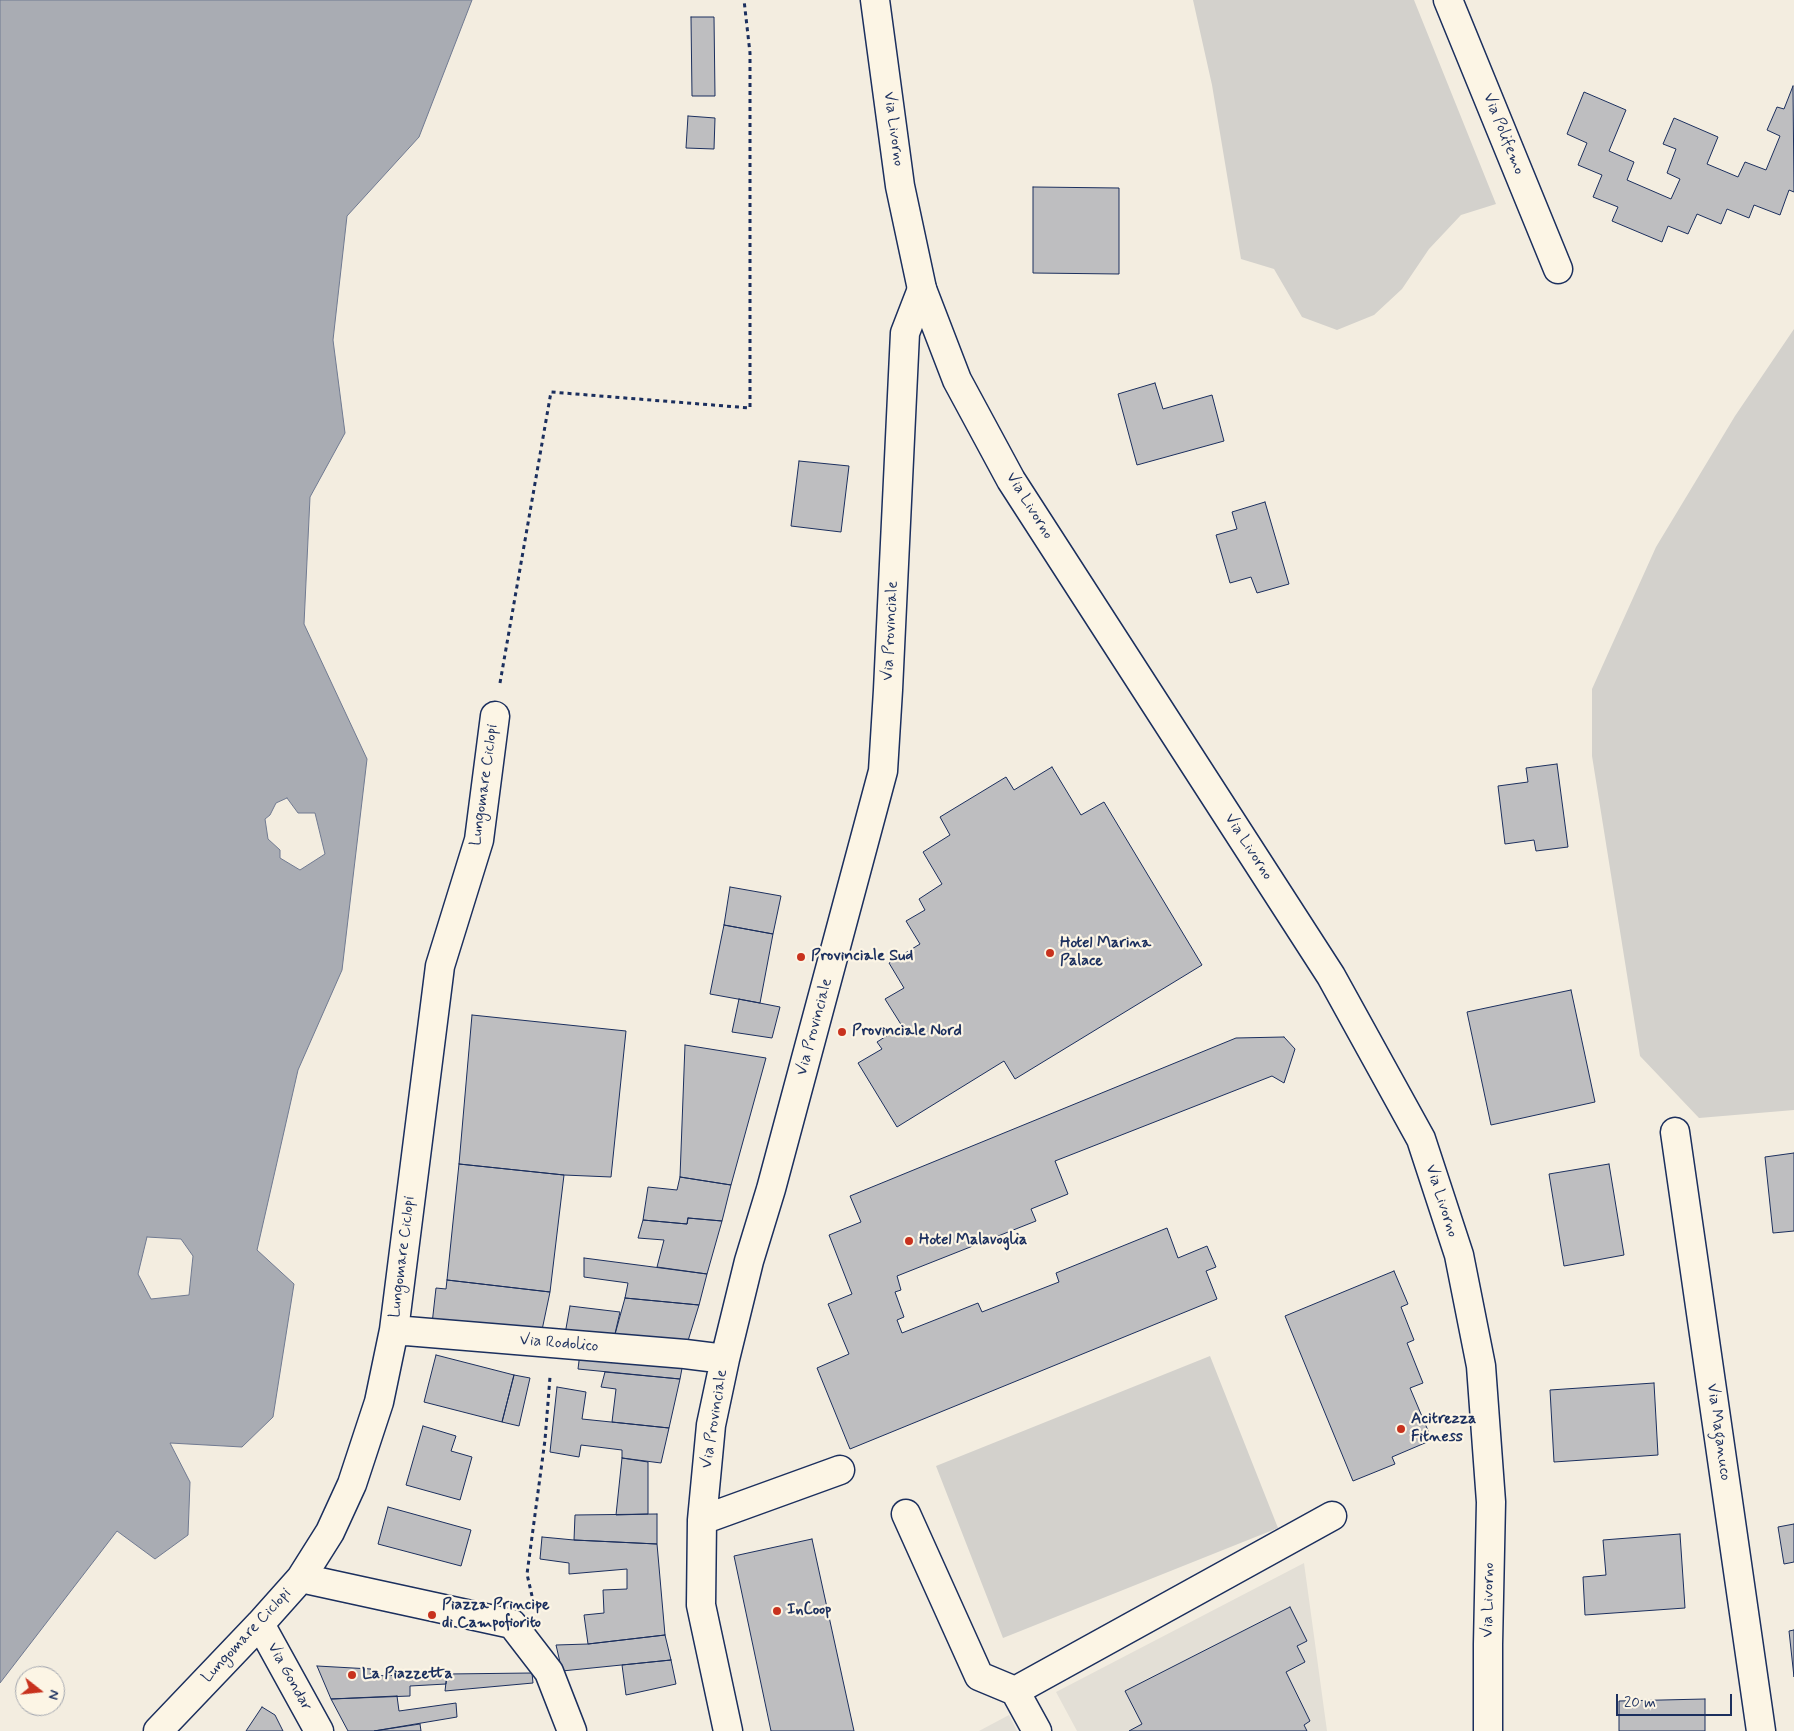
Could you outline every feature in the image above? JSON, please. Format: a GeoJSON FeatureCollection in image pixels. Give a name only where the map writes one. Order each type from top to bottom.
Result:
{"type":"FeatureCollection","features":[{"type":"Feature","properties":{"kind":"street","name":"Via Livorno"},"geometry":{"type":"LineString","coordinates":[[875,0],[900,186],[922,289],[957,380],[1011,480],[1331,976],[1421,1139],[1459,1255],[1481,1366],[1491,1502],[1488,1731]]}},
{"type":"Feature","properties":{"kind":"street","name":"Via Polifemo"},"geometry":{"type":"LineString","coordinates":[[1448,0],[1558,268]]}},
{"type":"Feature","properties":{"kind":"street","name":"Via Provinciale"},"geometry":{"type":"LineString","coordinates":[[728,1731],[701,1606],[702,1520],[711,1425],[724,1359],[777,1170],[882,771],[888,690],[905,333],[922,289]]}},
{"type":"Feature","properties":{"kind":"street","name":"Lungomare Ciclopi"},"geometry":{"type":"LineString","coordinates":[[158,1731],[301,1578],[330,1532],[352,1484],[379,1402],[394,1330],[440,966],[479,840],[494,716]]}},
{"type":"Feature","properties":{"kind":"street","name":"Via Maganuco"},"geometry":{"type":"LineString","coordinates":[[1675,1132],[1761,1731]]}},
{"type":"Feature","properties":{"kind":"street","name":"Via Rodolico"},"geometry":{"type":"LineString","coordinates":[[394,1330],[685,1354],[724,1359]]}},
{"type":"Feature","properties":{"kind":"street"},"geometry":{"type":"LineString","coordinates":[[702,1520],[840,1470]]}},
{"type":"Feature","properties":{"kind":"street"},"geometry":{"type":"LineString","coordinates":[[906,1514],[979,1676],[1015,1691],[1036,1729]]}},
{"type":"Feature","properties":{"kind":"street"},"geometry":{"type":"LineString","coordinates":[[1015,1691],[1332,1516]]}},
{"type":"Feature","properties":{"kind":"street"},"geometry":{"type":"LineString","coordinates":[[301,1578],[512,1624],[549,1672],[572,1731]]}},
{"type":"Feature","properties":{"kind":"street","name":"Via Gondar"},"geometry":{"type":"LineString","coordinates":[[260,1624],[319,1731]]}},
{"type":"Feature","properties":{"kind":"path"},"geometry":{"type":"LineString","coordinates":[[494,716],[551,392],[750,408],[750,53],[744,0]]}},
{"type":"Feature","properties":{"kind":"path"},"geometry":{"type":"LineString","coordinates":[[533,1601],[527,1574],[544,1440],[553,1344]]}},
{"type":"Feature","properties":{"kind":"shaded area"},"geometry":{"type":"Polygon","coordinates":[[[0,0],[472,0],[419,137],[347,216],[333,340],[345,433],[310,497],[304,624],[367,759],[342,970],[298,1070],[257,1250],[294,1284],[273,1417],[242,1447],[170,1443],[190,1482],[188,1535],[155,1559],[117,1531],[0,1683],[0,0]],[[287,798],[276,803],[270,815],[265,819],[268,839],[280,850],[280,858],[300,870],[325,854],[315,813],[298,813],[287,798]],[[147,1237],[138,1274],[151,1299],[189,1295],[193,1256],[181,1239],[147,1237]]]}},
{"type":"Feature","properties":{"kind":"shaded area"},"geometry":{"type":"Polygon","coordinates":[[[1193,0],[1414,0],[1496,204],[1461,215],[1429,249],[1402,289],[1374,315],[1337,330],[1302,317],[1274,269],[1241,259],[1212,85],[1193,0]]]}},
{"type":"Feature","properties":{"kind":"shaded area"},"geometry":{"type":"Polygon","coordinates":[[[1794,329],[1794,1110],[1699,1118],[1640,1056],[1592,756],[1592,689],[1656,547],[1735,416],[1794,329]]]}},
{"type":"Feature","properties":{"kind":"shaded area"},"geometry":{"type":"Polygon","coordinates":[[[1210,1356],[1278,1528],[1003,1638],[936,1466],[1210,1356]]]}},
{"type":"Feature","properties":{"kind":"shaded area"},"geometry":{"type":"Polygon","coordinates":[[[1304,1563],[1327,1731],[1077,1731],[1056,1692],[1304,1563]]]}},
{"type":"Feature","properties":{"kind":"shaded area"},"geometry":{"type":"Polygon","coordinates":[[[1009,1715],[1017,1731],[979,1731],[1009,1715]]]}},
{"type":"Feature","properties":{"kind":"building"},"geometry":{"type":"Polygon","coordinates":[[[691,17],[714,17],[715,96],[692,96],[691,17]]]}},
{"type":"Feature","properties":{"kind":"building"},"geometry":{"type":"Polygon","coordinates":[[[1793,86],[1794,192],[1789,190],[1780,215],[1754,205],[1749,218],[1727,209],[1721,224],[1697,214],[1688,234],[1668,226],[1662,242],[1612,221],[1618,207],[1593,197],[1602,175],[1578,165],[1587,143],[1567,134],[1584,92],[1626,110],[1609,151],[1634,162],[1627,180],[1671,199],[1680,179],[1667,173],[1676,149],[1663,144],[1674,118],[1718,137],[1707,164],[1738,177],[1745,162],[1766,170],[1780,136],[1767,130],[1777,107],[1784,109],[1793,86]]]}},
{"type":"Feature","properties":{"kind":"building"},"geometry":{"type":"Polygon","coordinates":[[[688,116],[715,118],[714,149],[686,148],[688,116]]]}},
{"type":"Feature","properties":{"kind":"building"},"geometry":{"type":"Polygon","coordinates":[[[1033,187],[1119,188],[1119,274],[1033,273],[1033,187]]]}},
{"type":"Feature","properties":{"kind":"building"},"geometry":{"type":"Polygon","coordinates":[[[1155,383],[1163,409],[1212,395],[1224,441],[1137,465],[1118,394],[1155,383]]]}},
{"type":"Feature","properties":{"kind":"building"},"geometry":{"type":"Polygon","coordinates":[[[799,461],[849,466],[841,532],[791,526],[799,461]]]}},
{"type":"Feature","properties":{"kind":"building"},"geometry":{"type":"Polygon","coordinates":[[[1265,502],[1289,584],[1257,593],[1251,577],[1230,583],[1216,535],[1237,529],[1232,512],[1265,502]]]}},
{"type":"Feature","properties":{"kind":"building"},"geometry":{"type":"Polygon","coordinates":[[[1557,764],[1568,847],[1536,851],[1534,840],[1505,844],[1498,786],[1528,782],[1526,768],[1557,764]]]}},
{"type":"Feature","properties":{"kind":"building","name":"Hotel Marina Palace"},"geometry":{"type":"Polygon","coordinates":[[[1052,767],[1081,815],[1104,802],[1202,965],[1015,1079],[1004,1061],[897,1127],[858,1063],[882,1049],[877,1042],[902,1026],[885,999],[904,988],[889,963],[920,944],[906,921],[925,910],[919,899],[942,884],[923,852],[950,835],[940,817],[1006,777],[1014,790],[1052,767]]]}},
{"type":"Feature","properties":{"kind":"building"},"geometry":{"type":"Polygon","coordinates":[[[730,887],[781,896],[773,934],[724,925],[730,887]]]}},
{"type":"Feature","properties":{"kind":"building"},"geometry":{"type":"Polygon","coordinates":[[[724,925],[773,934],[760,1003],[710,994],[724,925]]]}},
{"type":"Feature","properties":{"kind":"building"},"geometry":{"type":"Polygon","coordinates":[[[1571,990],[1595,1102],[1491,1125],[1467,1012],[1571,990]]]}},
{"type":"Feature","properties":{"kind":"building"},"geometry":{"type":"Polygon","coordinates":[[[739,999],[780,1007],[772,1038],[732,1032],[739,999]]]}},
{"type":"Feature","properties":{"kind":"building"},"geometry":{"type":"Polygon","coordinates":[[[472,1015],[626,1031],[611,1177],[564,1175],[459,1164],[472,1015]]]}},
{"type":"Feature","properties":{"kind":"building","name":"Hotel Malavoglia"},"geometry":{"type":"Polygon","coordinates":[[[1284,1037],[1295,1049],[1284,1083],[1272,1076],[1055,1161],[1068,1194],[1031,1209],[1036,1221],[897,1276],[901,1290],[895,1292],[904,1317],[897,1320],[902,1333],[978,1303],[982,1312],[1059,1282],[1056,1273],[1167,1228],[1178,1258],[1207,1246],[1216,1267],[1206,1271],[1217,1299],[850,1449],[817,1368],[849,1354],[828,1304],[852,1294],[829,1235],[861,1222],[850,1196],[1236,1038],[1284,1037]]]}},
{"type":"Feature","properties":{"kind":"building"},"geometry":{"type":"Polygon","coordinates":[[[685,1045],[766,1058],[731,1185],[680,1177],[685,1045]]]}},
{"type":"Feature","properties":{"kind":"building"},"geometry":{"type":"Polygon","coordinates":[[[1794,1153],[1794,1231],[1773,1233],[1765,1157],[1794,1153]]]}},
{"type":"Feature","properties":{"kind":"building"},"geometry":{"type":"Polygon","coordinates":[[[459,1164],[564,1175],[550,1292],[447,1280],[459,1164]]]}},
{"type":"Feature","properties":{"kind":"building"},"geometry":{"type":"Polygon","coordinates":[[[1609,1164],[1624,1255],[1564,1266],[1549,1174],[1609,1164]]]}},
{"type":"Feature","properties":{"kind":"building"},"geometry":{"type":"Polygon","coordinates":[[[680,1177],[731,1185],[722,1221],[688,1218],[687,1224],[643,1220],[648,1187],[677,1190],[680,1177]]]}},
{"type":"Feature","properties":{"kind":"building"},"geometry":{"type":"Polygon","coordinates":[[[688,1218],[722,1221],[707,1274],[657,1267],[664,1240],[638,1238],[643,1220],[687,1224],[688,1218]]]}},
{"type":"Feature","properties":{"kind":"building"},"geometry":{"type":"Polygon","coordinates":[[[584,1258],[707,1274],[699,1305],[625,1298],[628,1283],[584,1277],[584,1258]]]}},
{"type":"Feature","properties":{"kind":"building"},"geometry":{"type":"Polygon","coordinates":[[[1394,1271],[1408,1304],[1401,1307],[1414,1340],[1407,1343],[1423,1383],[1410,1388],[1432,1440],[1392,1457],[1395,1464],[1353,1481],[1285,1316],[1394,1271]]]}},
{"type":"Feature","properties":{"kind":"building"},"geometry":{"type":"Polygon","coordinates":[[[447,1280],[550,1292],[542,1330],[432,1324],[436,1288],[446,1289],[447,1280]]]}},
{"type":"Feature","properties":{"kind":"building"},"geometry":{"type":"Polygon","coordinates":[[[625,1298],[699,1305],[687,1344],[614,1338],[625,1298]]]}},
{"type":"Feature","properties":{"kind":"building"},"geometry":{"type":"Polygon","coordinates":[[[570,1306],[620,1312],[614,1338],[565,1334],[570,1306]]]}},
{"type":"Feature","properties":{"kind":"building"},"geometry":{"type":"Polygon","coordinates":[[[580,1353],[683,1363],[680,1379],[578,1369],[580,1353]]]}},
{"type":"Feature","properties":{"kind":"building"},"geometry":{"type":"Polygon","coordinates":[[[436,1355],[514,1375],[502,1422],[424,1402],[436,1355]]]}},
{"type":"Feature","properties":{"kind":"building"},"geometry":{"type":"Polygon","coordinates":[[[605,1372],[680,1379],[669,1428],[612,1422],[616,1389],[601,1387],[605,1372]]]}},
{"type":"Feature","properties":{"kind":"building"},"geometry":{"type":"Polygon","coordinates":[[[514,1375],[530,1378],[519,1426],[502,1422],[514,1375]]]}},
{"type":"Feature","properties":{"kind":"building"},"geometry":{"type":"Polygon","coordinates":[[[1654,1383],[1658,1455],[1554,1462],[1550,1390],[1654,1383]]]}},
{"type":"Feature","properties":{"kind":"building"},"geometry":{"type":"Polygon","coordinates":[[[557,1387],[586,1392],[582,1419],[669,1428],[661,1463],[622,1458],[622,1450],[581,1445],[579,1457],[550,1452],[557,1387]]]}},
{"type":"Feature","properties":{"kind":"building"},"geometry":{"type":"Polygon","coordinates":[[[423,1426],[456,1436],[451,1451],[472,1457],[460,1500],[406,1485],[423,1426]]]}},
{"type":"Feature","properties":{"kind":"building"},"geometry":{"type":"Polygon","coordinates":[[[622,1458],[648,1462],[648,1514],[616,1515],[622,1458]]]}},
{"type":"Feature","properties":{"kind":"building"},"geometry":{"type":"Polygon","coordinates":[[[388,1507],[471,1530],[461,1566],[378,1544],[388,1507]]]}},
{"type":"Feature","properties":{"kind":"building"},"geometry":{"type":"Polygon","coordinates":[[[657,1514],[657,1544],[574,1540],[575,1515],[657,1514]]]}},
{"type":"Feature","properties":{"kind":"building"},"geometry":{"type":"Polygon","coordinates":[[[1794,1524],[1794,1562],[1784,1564],[1778,1527],[1794,1524]]]}},
{"type":"Feature","properties":{"kind":"building"},"geometry":{"type":"Polygon","coordinates":[[[1680,1534],[1685,1608],[1585,1615],[1583,1577],[1606,1575],[1603,1540],[1680,1534]]]}},
{"type":"Feature","properties":{"kind":"building"},"geometry":{"type":"Polygon","coordinates":[[[542,1537],[657,1544],[665,1635],[588,1644],[584,1615],[604,1613],[603,1590],[627,1589],[627,1569],[569,1574],[569,1563],[540,1559],[542,1537]]]}},
{"type":"Feature","properties":{"kind":"building"},"geometry":{"type":"Polygon","coordinates":[[[812,1539],[854,1731],[771,1731],[734,1556],[812,1539]]]}},
{"type":"Feature","properties":{"kind":"building"},"geometry":{"type":"Polygon","coordinates":[[[1290,1607],[1307,1641],[1297,1646],[1305,1662],[1286,1672],[1310,1721],[1304,1725],[1307,1731],[1129,1731],[1142,1724],[1125,1691],[1290,1607]]]}},
{"type":"Feature","properties":{"kind":"building"},"geometry":{"type":"Polygon","coordinates":[[[1794,1630],[1794,1677],[1789,1631],[1794,1630]]]}},
{"type":"Feature","properties":{"kind":"building"},"geometry":{"type":"Polygon","coordinates":[[[665,1635],[671,1660],[562,1671],[556,1645],[588,1644],[665,1635]]]}},
{"type":"Feature","properties":{"kind":"building"},"geometry":{"type":"Polygon","coordinates":[[[671,1660],[676,1684],[626,1695],[622,1665],[671,1660]]]}},
{"type":"Feature","properties":{"kind":"building"},"geometry":{"type":"Polygon","coordinates":[[[317,1666],[371,1669],[370,1676],[447,1674],[446,1684],[410,1686],[410,1696],[331,1699],[317,1666]]]}},
{"type":"Feature","properties":{"kind":"building"},"geometry":{"type":"Polygon","coordinates":[[[532,1673],[533,1683],[445,1691],[447,1674],[532,1673]]]}},
{"type":"Feature","properties":{"kind":"building"},"geometry":{"type":"Polygon","coordinates":[[[397,1696],[399,1711],[456,1703],[457,1717],[374,1731],[348,1731],[331,1699],[397,1696]]]}},
{"type":"Feature","properties":{"kind":"building"},"geometry":{"type":"Polygon","coordinates":[[[1705,1699],[1705,1731],[1619,1731],[1619,1701],[1705,1699]]]}},
{"type":"Feature","properties":{"kind":"building"},"geometry":{"type":"Polygon","coordinates":[[[262,1707],[275,1715],[283,1731],[246,1731],[262,1707]]]}},
{"type":"Feature","properties":{"kind":"building"},"geometry":{"type":"Polygon","coordinates":[[[420,1724],[421,1731],[374,1731],[420,1724]]]}},
{"type":"Feature","properties":{"kind":"place","name":"Hotel Marina Palace"},"geometry":{"type":"Point","coordinates":[1050,953]}},
{"type":"Feature","properties":{"kind":"place","name":"Provinciale Sud"},"geometry":{"type":"Point","coordinates":[801,957]}},
{"type":"Feature","properties":{"kind":"place","name":"Provinciale Nord"},"geometry":{"type":"Point","coordinates":[842,1032]}},
{"type":"Feature","properties":{"kind":"place","name":"Hotel Malavoglia"},"geometry":{"type":"Point","coordinates":[909,1241]}},
{"type":"Feature","properties":{"kind":"place","name":"Acitrezza Fitness"},"geometry":{"type":"Point","coordinates":[1401,1429]}},
{"type":"Feature","properties":{"kind":"place","name":"InCoop"},"geometry":{"type":"Point","coordinates":[777,1611]}},
{"type":"Feature","properties":{"kind":"place","name":"Piazza Principe di Campofiorito"},"geometry":{"type":"Point","coordinates":[432,1615]}},
{"type":"Feature","properties":{"kind":"place","name":"La Piazzetta"},"geometry":{"type":"Point","coordinates":[352,1675]}}]}
